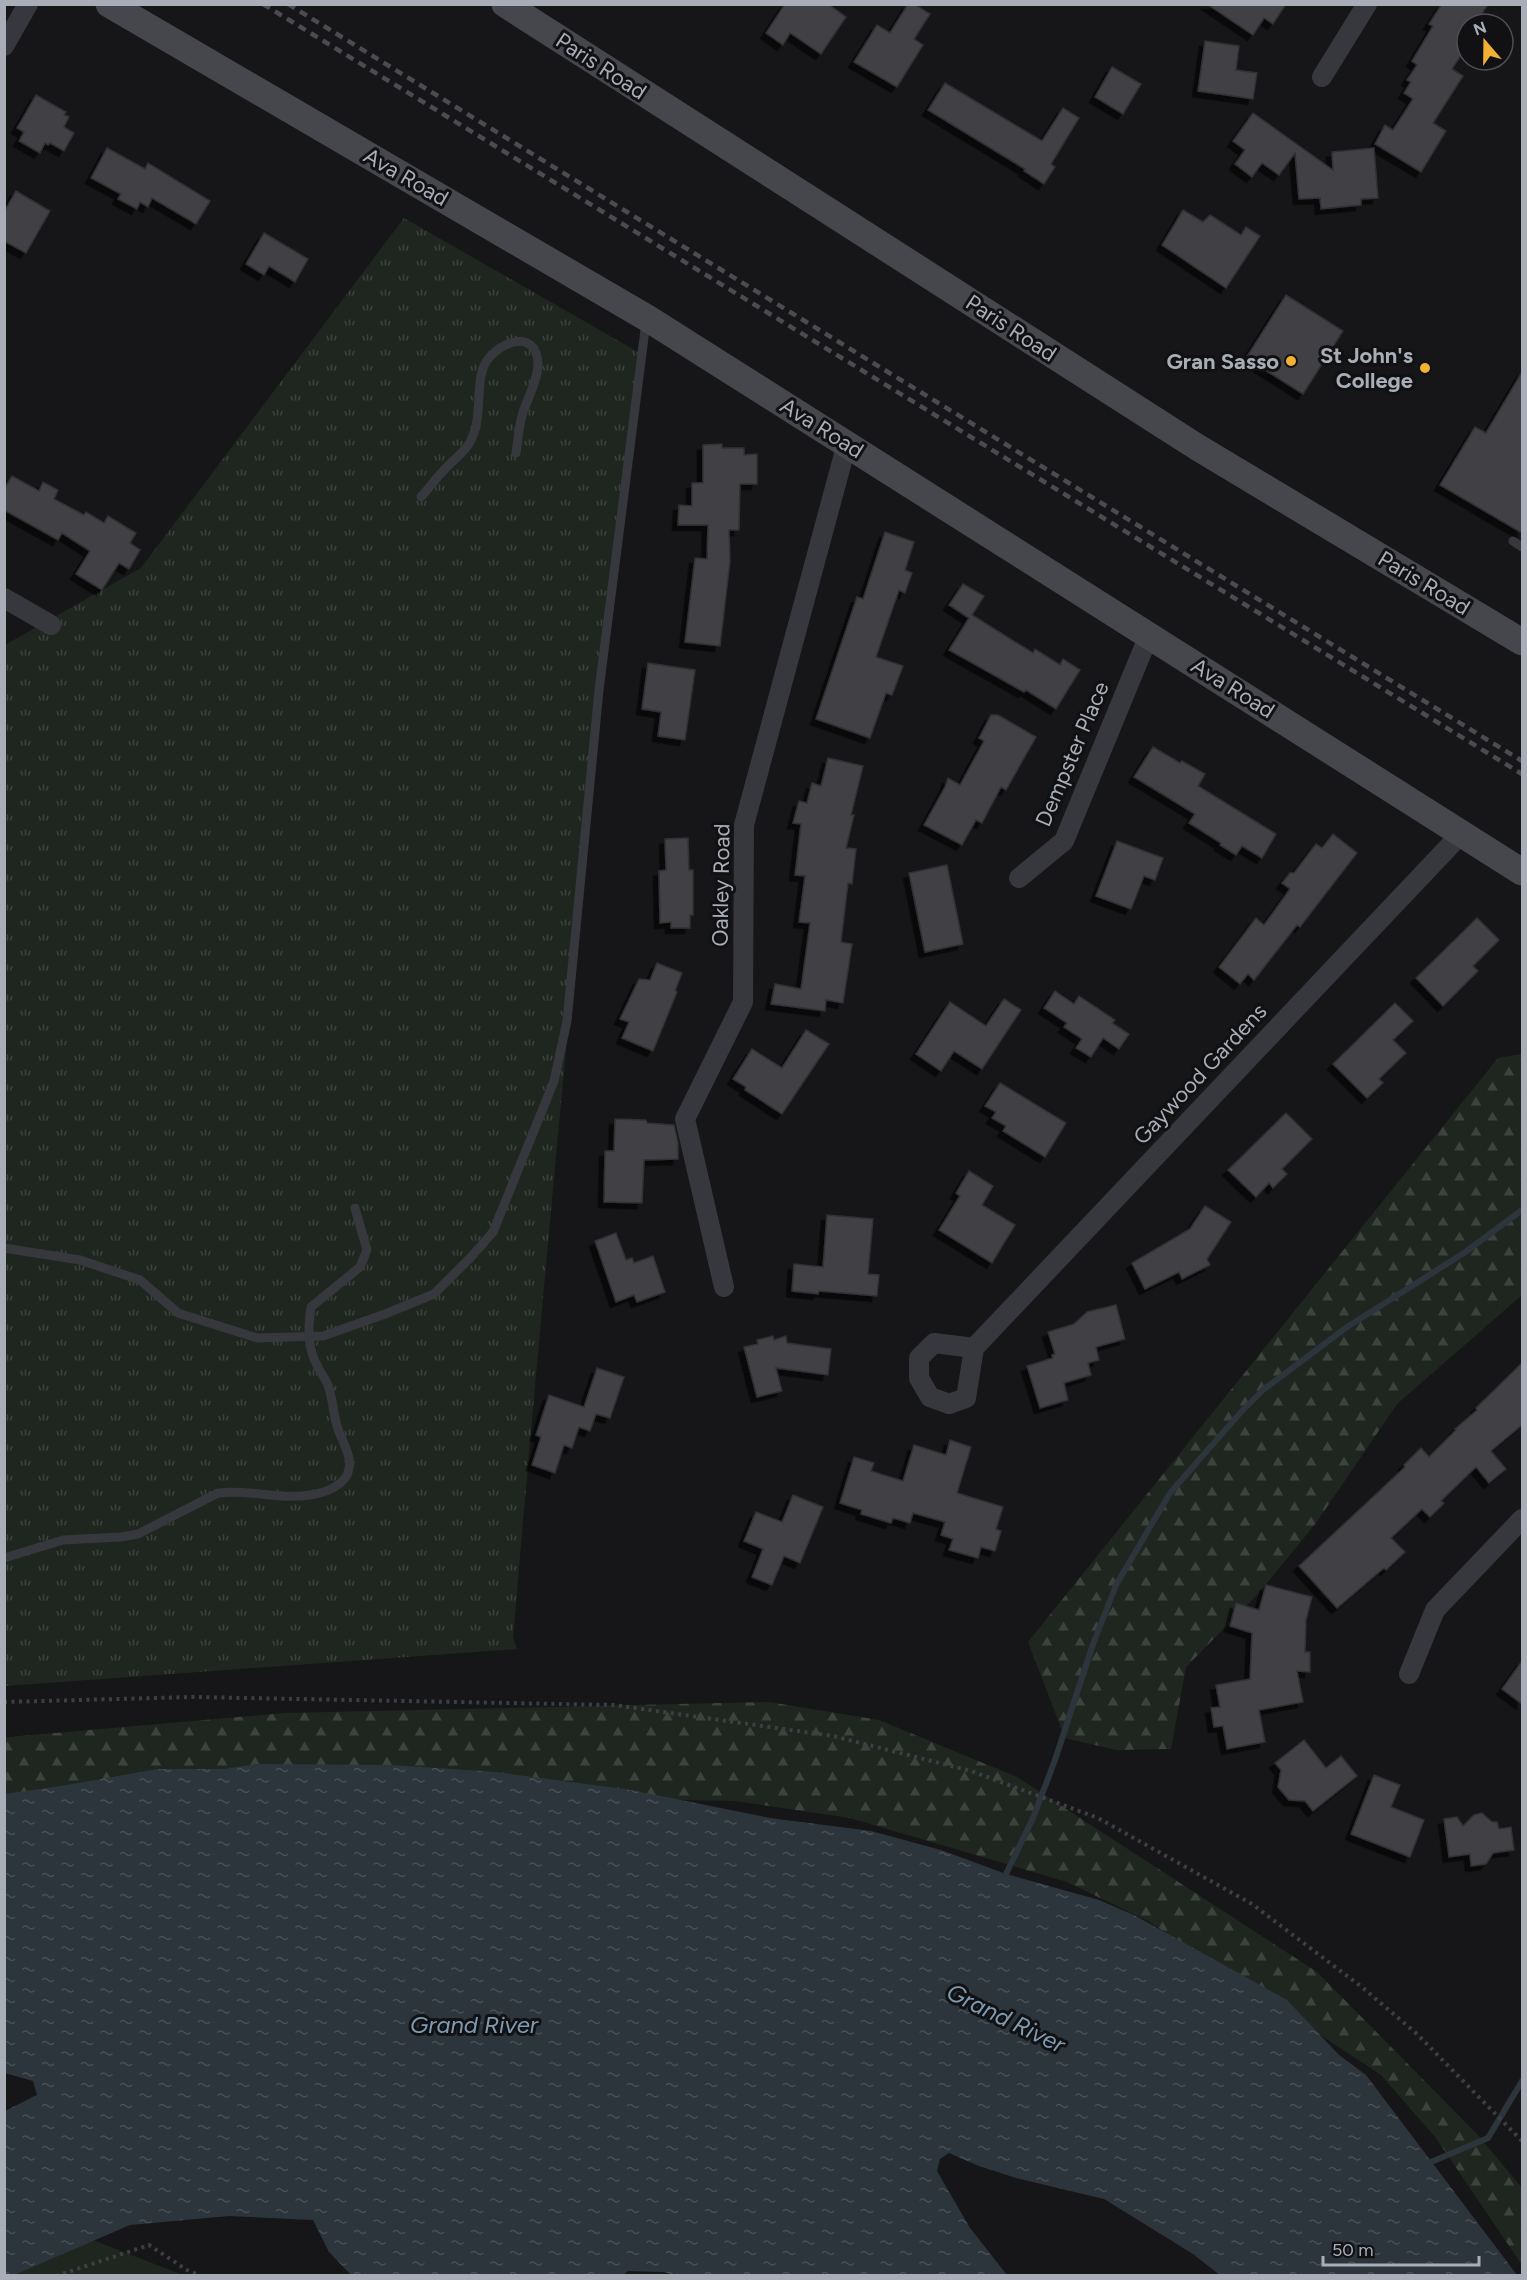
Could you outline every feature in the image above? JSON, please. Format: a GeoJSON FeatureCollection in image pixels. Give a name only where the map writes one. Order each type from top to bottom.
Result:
{"type":"FeatureCollection","features":[{"type":"Feature","properties":{"kind":"street"},"geometry":{"type":"LineString","coordinates":[[4,46],[28,4]]}},
{"type":"Feature","properties":{"kind":"street","name":"Ava Road"},"geometry":{"type":"LineString","coordinates":[[109,4],[647,318],[1522,872]]}},
{"type":"Feature","properties":{"kind":"street","name":"Paris Road"},"geometry":{"type":"LineString","coordinates":[[505,4],[1197,447],[1522,642]]}},
{"type":"Feature","properties":{"kind":"street"},"geometry":{"type":"LineString","coordinates":[[1322,77],[1368,4]]}},
{"type":"Feature","properties":{"kind":"street","name":"Oakley Road"},"geometry":{"type":"LineString","coordinates":[[724,1287],[685,1119],[743,1002],[744,825],[847,443]]}},
{"type":"Feature","properties":{"kind":"street"},"geometry":{"type":"LineString","coordinates":[[4,598],[51,625]]}},
{"type":"Feature","properties":{"kind":"street","name":"Dempster Place"},"geometry":{"type":"LineString","coordinates":[[1020,878],[1064,841],[1149,635]]}},
{"type":"Feature","properties":{"kind":"street","name":"Gaywood Gardens"},"geometry":{"type":"LineString","coordinates":[[974,1348],[1461,834]]}},
{"type":"Feature","properties":{"kind":"street"},"geometry":{"type":"LineString","coordinates":[[1409,1674],[1435,1610],[1522,1520]]}},
{"type":"Feature","properties":{"kind":"lane"},"geometry":{"type":"LineString","coordinates":[[4,1248],[80,1260],[140,1280],[178,1313],[257,1338],[323,1336],[434,1294],[493,1232],[554,1081],[567,1021],[599,690],[647,318]]}},
{"type":"Feature","properties":{"kind":"lane"},"geometry":{"type":"LineString","coordinates":[[421,497],[470,442],[478,419],[482,371],[486,362],[499,348],[515,341],[522,341],[535,350],[538,368],[521,421],[516,453]]}},
{"type":"Feature","properties":{"kind":"lane"},"geometry":{"type":"LineString","coordinates":[[1514,541],[1522,547]]}},
{"type":"Feature","properties":{"kind":"lane"},"geometry":{"type":"LineString","coordinates":[[4,1558],[63,1540],[138,1534],[218,1493],[289,1497],[328,1491],[343,1481],[349,1468],[347,1452],[333,1412],[327,1383],[310,1349],[310,1307],[360,1267],[367,1250],[356,1208]]}},
{"type":"Feature","properties":{"kind":"path"},"geometry":{"type":"LineString","coordinates":[[4,1702],[194,1697],[614,1706],[833,1737],[971,1771],[1098,1818],[1252,1904],[1363,1988],[1417,2034],[1522,2141]]}},
{"type":"Feature","properties":{"kind":"path"},"geometry":{"type":"LineString","coordinates":[[56,2276],[149,2245],[187,2270],[201,2276]]}},
{"type":"Feature","properties":{"kind":"green space"},"geometry":{"type":"Polygon","coordinates":[[[404,218],[638,352],[603,673],[556,1155],[513,1637],[517,1649],[5,1686],[5,645],[141,568],[404,218]]]}},
{"type":"Feature","properties":{"kind":"green space"},"geometry":{"type":"Polygon","coordinates":[[[1522,1054],[1522,1295],[1397,1404],[1316,1523],[1257,1595],[1186,1667],[1171,1749],[1116,1750],[1065,1738],[1028,1642],[1498,1058],[1522,1054]]]}},
{"type":"Feature","properties":{"kind":"green space"},"geometry":{"type":"Polygon","coordinates":[[[769,1702],[879,1720],[1017,1777],[1317,1972],[1477,2134],[1522,2188],[1522,2265],[1436,2138],[1381,2075],[1148,1921],[1067,1882],[850,1818],[735,1801],[396,1795],[5,1800],[5,1738],[9,1737],[285,1713],[769,1702]]]}},
{"type":"Feature","properties":{"kind":"green space"},"geometry":{"type":"Polygon","coordinates":[[[75,2233],[183,2275],[5,2275],[4,2257],[75,2233]]]}},
{"type":"Feature","properties":{"kind":"water","name":"Grand River"},"geometry":{"type":"Polygon","coordinates":[[[256,1764],[393,1765],[495,1772],[631,1790],[770,1818],[871,1831],[941,1850],[1006,1874],[1099,1900],[1134,1915],[1287,2000],[1339,2055],[1366,2075],[1517,2275],[1220,2275],[1193,2254],[1104,2199],[1016,2178],[949,2153],[940,2159],[937,2171],[970,2228],[1007,2275],[679,2276],[663,2272],[628,2271],[622,2276],[351,2275],[329,2252],[313,2220],[229,2216],[130,2225],[14,2275],[5,2275],[5,2111],[37,2095],[33,2081],[5,2073],[5,1794],[158,1769],[224,1769],[256,1764]]]}},
{"type":"Feature","properties":{"kind":"building"},"geometry":{"type":"Polygon","coordinates":[[[785,4],[828,4],[846,17],[821,54],[790,33],[783,45],[766,33],[785,4]]]}},
{"type":"Feature","properties":{"kind":"building"},"geometry":{"type":"Polygon","coordinates":[[[908,4],[914,4],[930,14],[914,39],[923,45],[897,87],[854,62],[877,25],[890,33],[908,4]]]}},
{"type":"Feature","properties":{"kind":"building"},"geometry":{"type":"Polygon","coordinates":[[[1207,4],[1286,4],[1273,24],[1264,18],[1253,35],[1207,4]]]}},
{"type":"Feature","properties":{"kind":"building"},"geometry":{"type":"Polygon","coordinates":[[[1442,4],[1488,4],[1483,12],[1455,12],[1455,64],[1452,69],[1463,76],[1433,123],[1446,131],[1421,172],[1375,144],[1385,125],[1393,130],[1413,99],[1404,93],[1411,82],[1407,80],[1417,65],[1412,61],[1433,26],[1429,24],[1442,4]]]}},
{"type":"Feature","properties":{"kind":"building"},"geometry":{"type":"Polygon","coordinates":[[[1205,41],[1239,46],[1236,70],[1257,73],[1253,99],[1198,91],[1205,41]]]}},
{"type":"Feature","properties":{"kind":"building"},"geometry":{"type":"Polygon","coordinates":[[[1112,67],[1141,84],[1123,114],[1095,97],[1112,67]]]}},
{"type":"Feature","properties":{"kind":"building"},"geometry":{"type":"Polygon","coordinates":[[[945,83],[1042,141],[1063,108],[1079,118],[1051,164],[1055,167],[1044,184],[1024,171],[1025,169],[928,110],[945,83]]]}},
{"type":"Feature","properties":{"kind":"building"},"geometry":{"type":"Polygon","coordinates":[[[36,95],[66,112],[64,115],[69,117],[64,127],[74,133],[64,151],[50,143],[48,145],[45,143],[40,153],[19,141],[24,132],[17,128],[36,95]]]}},
{"type":"Feature","properties":{"kind":"building"},"geometry":{"type":"Polygon","coordinates":[[[1253,113],[1333,170],[1332,152],[1374,148],[1378,198],[1361,199],[1361,205],[1321,209],[1320,198],[1299,199],[1295,153],[1279,175],[1262,163],[1252,177],[1235,164],[1245,150],[1233,141],[1253,113]]]}},
{"type":"Feature","properties":{"kind":"building"},"geometry":{"type":"Polygon","coordinates":[[[107,148],[145,169],[148,163],[210,201],[196,224],[152,198],[148,207],[140,202],[137,209],[118,199],[121,194],[91,178],[107,148]]]}},
{"type":"Feature","properties":{"kind":"building"},"geometry":{"type":"Polygon","coordinates":[[[16,191],[50,211],[26,253],[4,241],[4,212],[16,191]]]}},
{"type":"Feature","properties":{"kind":"building"},"geometry":{"type":"Polygon","coordinates":[[[1183,210],[1203,222],[1210,215],[1241,235],[1246,227],[1260,236],[1226,288],[1162,245],[1183,210]]]}},
{"type":"Feature","properties":{"kind":"building"},"geometry":{"type":"Polygon","coordinates":[[[264,233],[308,259],[295,282],[269,266],[264,275],[246,264],[264,233]]]}},
{"type":"Feature","properties":{"kind":"building"},"geometry":{"type":"Polygon","coordinates":[[[1286,295],[1343,331],[1303,394],[1246,358],[1286,295]]]}},
{"type":"Feature","properties":{"kind":"building"},"geometry":{"type":"Polygon","coordinates":[[[1522,372],[1522,533],[1440,485],[1475,427],[1486,433],[1522,372]]]}},
{"type":"Feature","properties":{"kind":"building"},"geometry":{"type":"Polygon","coordinates":[[[722,444],[722,448],[744,448],[744,455],[757,454],[757,484],[740,484],[739,530],[729,530],[730,561],[720,646],[685,642],[695,558],[707,559],[708,525],[678,525],[679,505],[692,506],[692,483],[703,483],[703,445],[722,444]]]}},
{"type":"Feature","properties":{"kind":"building"},"geometry":{"type":"Polygon","coordinates":[[[12,476],[39,491],[43,482],[58,490],[54,499],[84,515],[86,512],[104,523],[108,516],[136,533],[130,543],[140,550],[129,569],[119,563],[102,590],[76,574],[90,551],[62,533],[58,540],[4,510],[4,489],[12,476]]]}},
{"type":"Feature","properties":{"kind":"building"},"geometry":{"type":"Polygon","coordinates":[[[885,532],[914,542],[905,570],[912,573],[905,593],[899,590],[876,657],[903,666],[892,695],[886,693],[870,738],[816,719],[857,597],[863,599],[885,532]]]}},
{"type":"Feature","properties":{"kind":"building"},"geometry":{"type":"Polygon","coordinates":[[[963,584],[984,596],[972,615],[1033,653],[1035,649],[1060,665],[1063,659],[1080,670],[1056,709],[1026,690],[1024,692],[949,650],[969,618],[949,605],[963,584]]]}},
{"type":"Feature","properties":{"kind":"building"},"geometry":{"type":"Polygon","coordinates":[[[648,663],[695,670],[685,740],[658,736],[661,712],[642,709],[648,663]]]}},
{"type":"Feature","properties":{"kind":"building"},"geometry":{"type":"Polygon","coordinates":[[[991,715],[998,715],[1036,737],[1006,790],[1001,787],[982,823],[976,820],[962,845],[924,825],[948,778],[960,785],[984,741],[979,738],[991,715]]]}},
{"type":"Feature","properties":{"kind":"building"},"geometry":{"type":"Polygon","coordinates":[[[1153,747],[1205,774],[1198,786],[1276,834],[1262,858],[1242,846],[1236,855],[1220,845],[1221,843],[1189,823],[1195,814],[1134,777],[1153,747]]]}},
{"type":"Feature","properties":{"kind":"building"},"geometry":{"type":"Polygon","coordinates":[[[828,758],[863,766],[851,815],[854,815],[846,848],[856,849],[852,884],[848,883],[841,942],[852,944],[843,1003],[826,1000],[825,1011],[771,1004],[775,984],[801,989],[810,923],[799,922],[805,876],[795,875],[801,824],[793,823],[799,801],[807,803],[812,783],[821,786],[828,758]]]}},
{"type":"Feature","properties":{"kind":"building"},"geometry":{"type":"Polygon","coordinates":[[[1333,834],[1357,853],[1300,927],[1297,925],[1254,980],[1248,974],[1240,984],[1219,967],[1256,918],[1264,925],[1290,889],[1282,883],[1290,873],[1294,873],[1316,844],[1322,848],[1333,834]]]}},
{"type":"Feature","properties":{"kind":"building"},"geometry":{"type":"Polygon","coordinates":[[[688,838],[689,870],[693,870],[693,915],[690,915],[690,928],[671,928],[671,922],[660,923],[659,871],[666,870],[665,839],[688,838]]]}},
{"type":"Feature","properties":{"kind":"building"},"geometry":{"type":"Polygon","coordinates":[[[1117,841],[1163,858],[1155,880],[1144,876],[1131,909],[1096,896],[1117,841]]]}},
{"type":"Feature","properties":{"kind":"building"},"geometry":{"type":"Polygon","coordinates":[[[947,865],[963,944],[925,952],[909,873],[947,865]]]}},
{"type":"Feature","properties":{"kind":"building"},"geometry":{"type":"Polygon","coordinates":[[[1477,918],[1499,940],[1473,966],[1478,971],[1443,1006],[1416,978],[1477,918]]]}},
{"type":"Feature","properties":{"kind":"building"},"geometry":{"type":"Polygon","coordinates":[[[657,963],[682,973],[675,991],[677,992],[653,1051],[622,1038],[629,1022],[620,1019],[639,979],[650,980],[657,963]]]}},
{"type":"Feature","properties":{"kind":"building"},"geometry":{"type":"Polygon","coordinates":[[[1055,991],[1074,1004],[1079,996],[1115,1020],[1112,1023],[1129,1034],[1119,1049],[1103,1038],[1091,1057],[1076,1048],[1082,1039],[1064,1027],[1067,1023],[1044,1008],[1055,991]]]}},
{"type":"Feature","properties":{"kind":"building"},"geometry":{"type":"Polygon","coordinates":[[[1004,999],[1021,1010],[982,1069],[954,1051],[941,1071],[916,1054],[950,1002],[986,1026],[1004,999]]]}},
{"type":"Feature","properties":{"kind":"building"},"geometry":{"type":"Polygon","coordinates":[[[1395,1003],[1413,1021],[1393,1040],[1406,1053],[1379,1079],[1383,1083],[1367,1098],[1333,1064],[1395,1003]]]}},
{"type":"Feature","properties":{"kind":"building"},"geometry":{"type":"Polygon","coordinates":[[[806,1030],[829,1044],[782,1114],[745,1090],[746,1087],[733,1079],[752,1049],[782,1068],[806,1030]]]}},
{"type":"Feature","properties":{"kind":"building"},"geometry":{"type":"Polygon","coordinates":[[[1000,1083],[1066,1123],[1045,1157],[1003,1131],[1006,1126],[992,1118],[996,1112],[985,1106],[1000,1083]]]}},
{"type":"Feature","properties":{"kind":"building"},"geometry":{"type":"Polygon","coordinates":[[[1286,1113],[1312,1139],[1282,1169],[1287,1174],[1273,1188],[1269,1183],[1256,1197],[1228,1170],[1286,1113]]]}},
{"type":"Feature","properties":{"kind":"building"},"geometry":{"type":"Polygon","coordinates":[[[615,1119],[646,1120],[647,1123],[674,1125],[678,1143],[678,1159],[644,1160],[642,1203],[604,1202],[605,1151],[614,1151],[615,1119]]]}},
{"type":"Feature","properties":{"kind":"building"},"geometry":{"type":"Polygon","coordinates":[[[969,1171],[993,1186],[982,1205],[1015,1225],[992,1263],[939,1230],[960,1196],[956,1193],[969,1171]]]}},
{"type":"Feature","properties":{"kind":"building"},"geometry":{"type":"Polygon","coordinates":[[[1205,1206],[1231,1222],[1207,1259],[1210,1265],[1182,1279],[1179,1272],[1145,1289],[1132,1263],[1190,1229],[1205,1206]]]}},
{"type":"Feature","properties":{"kind":"building"},"geometry":{"type":"Polygon","coordinates":[[[827,1215],[873,1219],[868,1274],[879,1275],[877,1296],[792,1291],[794,1264],[823,1267],[827,1215]]]}},
{"type":"Feature","properties":{"kind":"building"},"geometry":{"type":"Polygon","coordinates":[[[616,1233],[626,1260],[632,1258],[634,1263],[653,1256],[665,1292],[637,1302],[634,1295],[616,1302],[595,1241],[616,1233]]]}},
{"type":"Feature","properties":{"kind":"building"},"geometry":{"type":"Polygon","coordinates":[[[1116,1305],[1125,1339],[1096,1347],[1099,1360],[1088,1363],[1091,1375],[1064,1383],[1068,1400],[1040,1408],[1027,1366],[1053,1358],[1052,1355],[1055,1354],[1048,1332],[1074,1324],[1087,1312],[1116,1305]]]}},
{"type":"Feature","properties":{"kind":"building"},"geometry":{"type":"Polygon","coordinates":[[[773,1336],[774,1340],[786,1336],[787,1343],[831,1349],[828,1375],[776,1368],[782,1391],[757,1397],[744,1347],[758,1344],[757,1340],[773,1336]]]}},
{"type":"Feature","properties":{"kind":"building"},"geometry":{"type":"Polygon","coordinates":[[[1522,1363],[1522,1425],[1491,1451],[1506,1469],[1489,1483],[1476,1467],[1441,1501],[1444,1503],[1430,1517],[1422,1509],[1391,1538],[1405,1552],[1386,1570],[1384,1568],[1337,1608],[1299,1566],[1405,1467],[1404,1465],[1421,1448],[1429,1457],[1522,1363]]]}},
{"type":"Feature","properties":{"kind":"building"},"geometry":{"type":"Polygon","coordinates":[[[597,1368],[624,1377],[610,1418],[596,1414],[590,1431],[579,1427],[572,1448],[564,1445],[555,1473],[532,1465],[541,1437],[536,1435],[549,1395],[584,1407],[597,1368]]]}},
{"type":"Feature","properties":{"kind":"building"},"geometry":{"type":"Polygon","coordinates":[[[950,1440],[971,1447],[957,1493],[1003,1507],[996,1529],[1001,1531],[995,1551],[981,1547],[978,1558],[949,1550],[953,1539],[941,1535],[945,1522],[913,1513],[910,1523],[893,1518],[891,1523],[861,1514],[862,1510],[840,1503],[854,1457],[874,1463],[871,1471],[903,1481],[914,1445],[946,1455],[950,1440]]]}},
{"type":"Feature","properties":{"kind":"building"},"geometry":{"type":"Polygon","coordinates":[[[793,1495],[823,1507],[800,1563],[784,1556],[772,1585],[752,1577],[763,1549],[744,1541],[756,1512],[782,1522],[793,1495]]]}},
{"type":"Feature","properties":{"kind":"building"},"geometry":{"type":"Polygon","coordinates":[[[1266,1585],[1312,1597],[1306,1620],[1305,1652],[1310,1652],[1310,1672],[1297,1671],[1303,1702],[1259,1710],[1265,1742],[1227,1749],[1223,1726],[1214,1727],[1211,1708],[1220,1707],[1216,1685],[1250,1679],[1252,1633],[1230,1626],[1236,1603],[1259,1610],[1266,1585]]]}},
{"type":"Feature","properties":{"kind":"building"},"geometry":{"type":"Polygon","coordinates":[[[1522,1661],[1522,1704],[1502,1689],[1522,1661]]]}},
{"type":"Feature","properties":{"kind":"building"},"geometry":{"type":"Polygon","coordinates":[[[1304,1740],[1326,1768],[1341,1756],[1357,1776],[1313,1811],[1305,1801],[1289,1800],[1278,1787],[1281,1770],[1275,1763],[1304,1740]]]}},
{"type":"Feature","properties":{"kind":"building"},"geometry":{"type":"Polygon","coordinates":[[[1374,1775],[1400,1785],[1391,1807],[1424,1820],[1410,1857],[1351,1834],[1374,1775]]]}},
{"type":"Feature","properties":{"kind":"building"},"geometry":{"type":"Polygon","coordinates":[[[1482,1813],[1492,1822],[1497,1822],[1499,1829],[1511,1827],[1514,1850],[1493,1853],[1486,1864],[1471,1866],[1470,1854],[1449,1857],[1444,1819],[1457,1817],[1463,1826],[1474,1815],[1482,1813]]]}},
{"type":"Feature","properties":{"kind":"waterway"},"geometry":{"type":"LineString","coordinates":[[1006,1874],[1033,1818],[1055,1760],[1092,1647],[1116,1585],[1170,1493],[1263,1390],[1347,1327],[1464,1253],[1522,1210]]}},
{"type":"Feature","properties":{"kind":"waterway"},"geometry":{"type":"LineString","coordinates":[[1431,2162],[1488,2138],[1522,2081]]}},
{"type":"Feature","properties":{"kind":"railway"},"geometry":{"type":"LineString","coordinates":[[263,4],[1522,774]]}},
{"type":"Feature","properties":{"kind":"railway"},"geometry":{"type":"LineString","coordinates":[[288,4],[1522,761]]}},
{"type":"Feature","properties":{"kind":"place","name":"Gran Sasso"},"geometry":{"type":"Point","coordinates":[1291,361]}},
{"type":"Feature","properties":{"kind":"place","name":"St John's College"},"geometry":{"type":"Point","coordinates":[1425,368]}}]}
